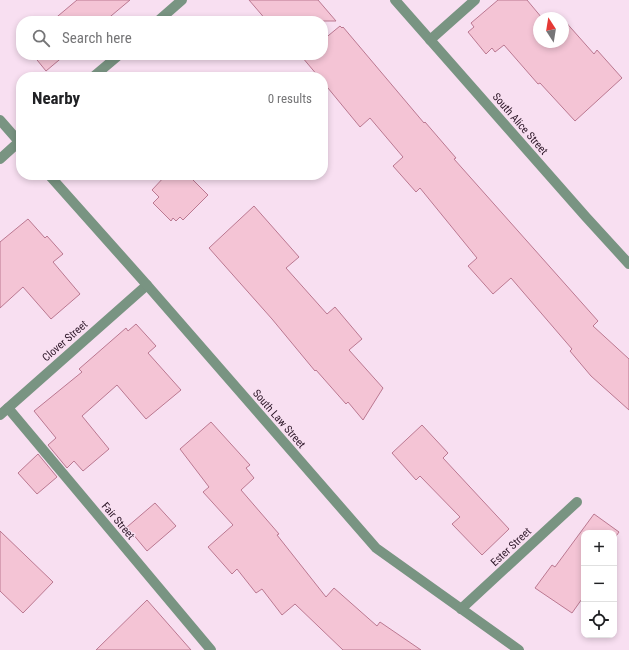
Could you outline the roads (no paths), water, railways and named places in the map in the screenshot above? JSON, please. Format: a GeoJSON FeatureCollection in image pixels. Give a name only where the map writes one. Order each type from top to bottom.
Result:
{"type":"FeatureCollection","features":[{"type":"Feature","properties":{"kind":"street"},"geometry":{"type":"LineString","coordinates":[[164,16],[182,0]]}},
{"type":"Feature","properties":{"kind":"street","name":"South Alice Street"},"geometry":{"type":"LineString","coordinates":[[395,0],[629,264]]}},
{"type":"Feature","properties":{"kind":"street"},"geometry":{"type":"LineString","coordinates":[[430,40],[475,0]]}},
{"type":"Feature","properties":{"kind":"street"},"geometry":{"type":"LineString","coordinates":[[99,72],[113,60]]}},
{"type":"Feature","properties":{"kind":"street"},"geometry":{"type":"LineString","coordinates":[[0,120],[16,138]]}},
{"type":"Feature","properties":{"kind":"street"},"geometry":{"type":"LineString","coordinates":[[0,159],[16,145]]}},
{"type":"Feature","properties":{"kind":"street","name":"South Law Street"},"geometry":{"type":"LineString","coordinates":[[52,180],[376,548],[518,650]]}},
{"type":"Feature","properties":{"kind":"street","name":"Clover Street"},"geometry":{"type":"LineString","coordinates":[[4,411],[146,285]]}},
{"type":"Feature","properties":{"kind":"street","name":"Fair Street"},"geometry":{"type":"LineString","coordinates":[[4,411],[211,650]]}},
{"type":"Feature","properties":{"kind":"street","name":"Ester Street"},"geometry":{"type":"LineString","coordinates":[[461,609],[577,502]]}}]}
